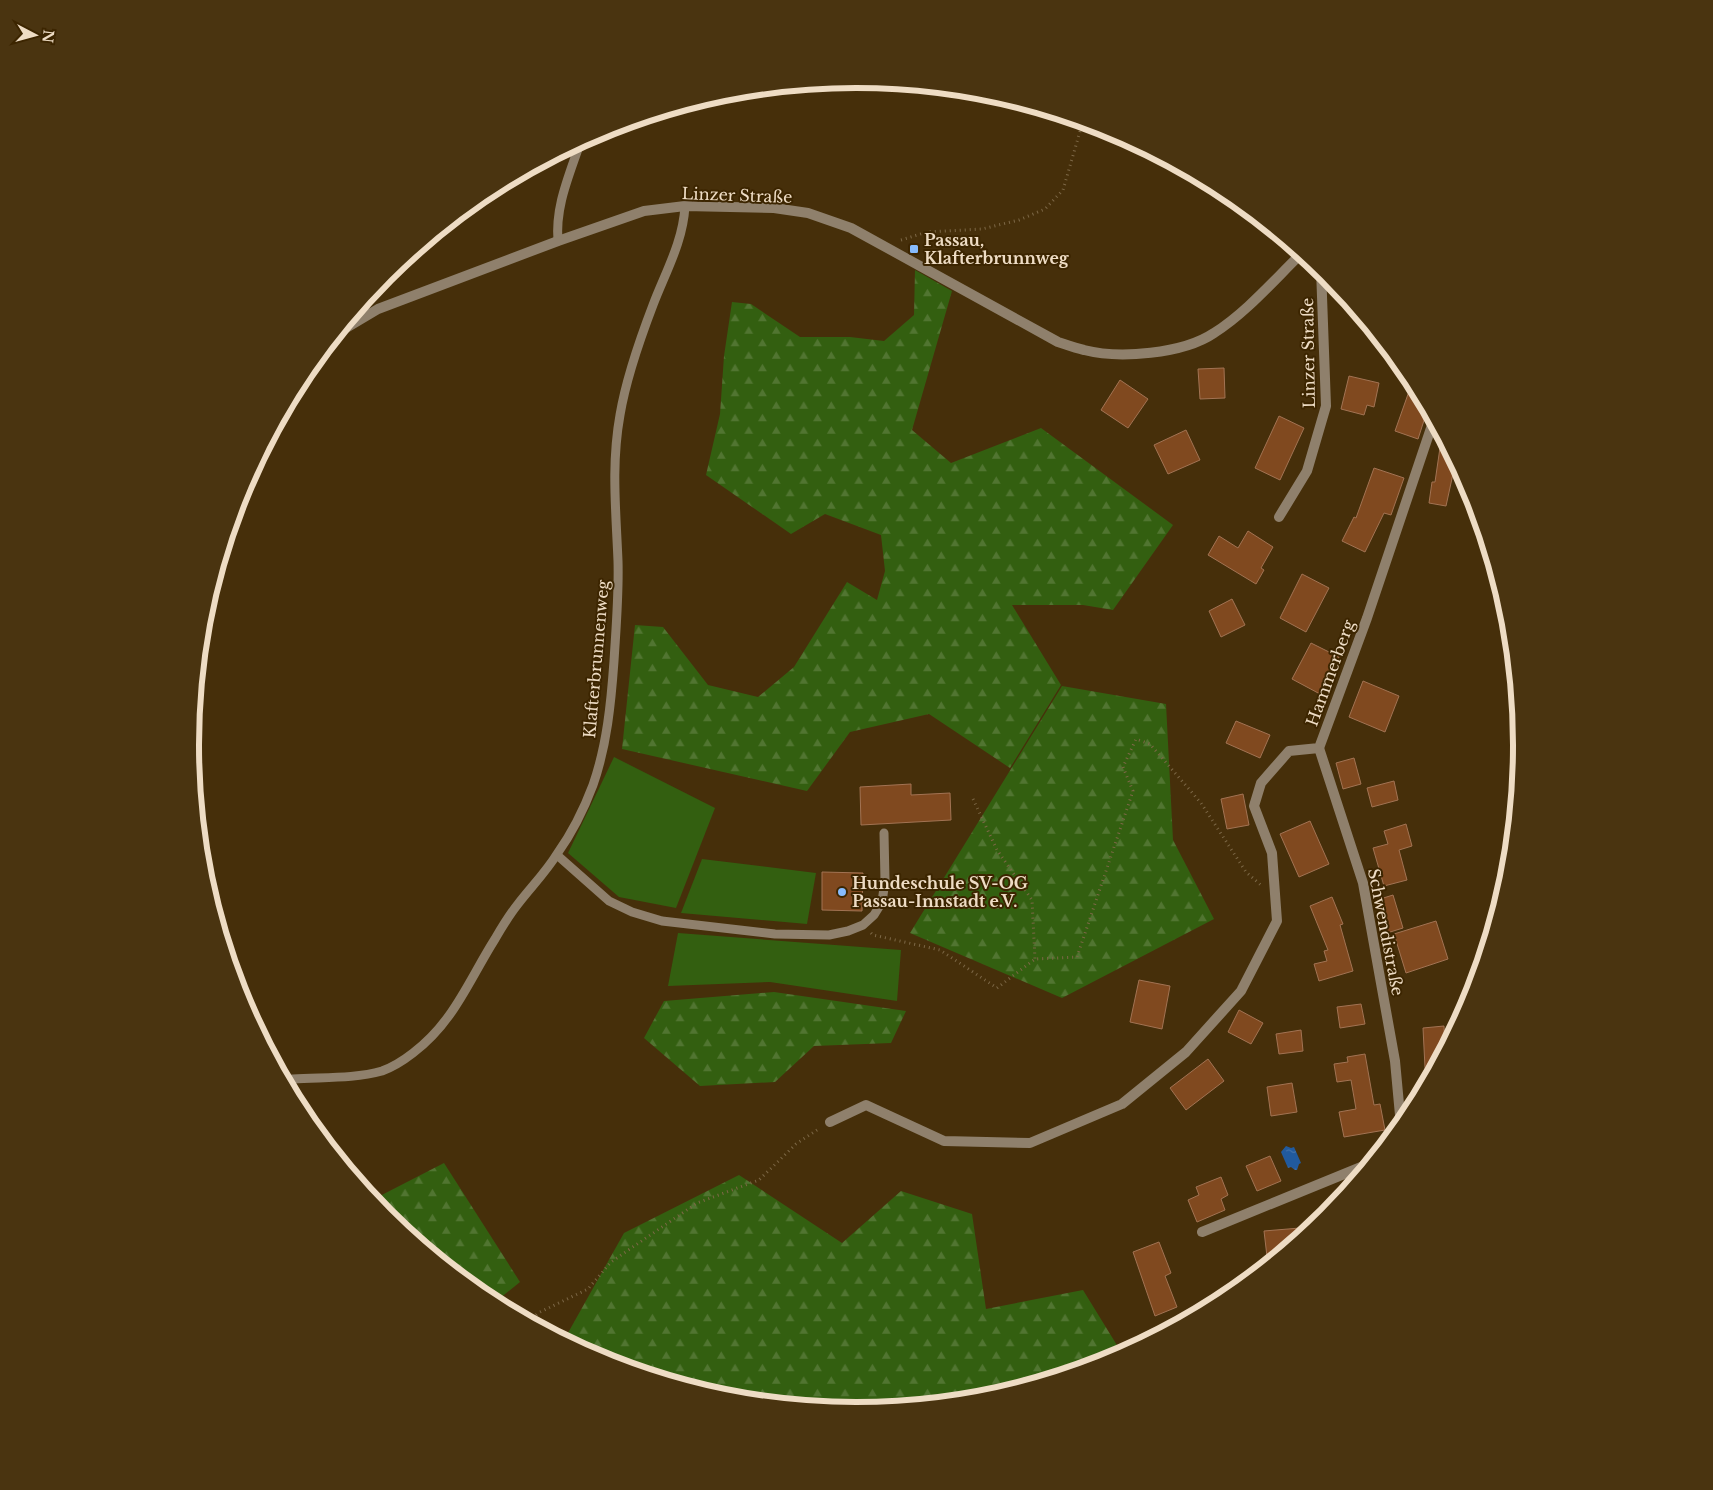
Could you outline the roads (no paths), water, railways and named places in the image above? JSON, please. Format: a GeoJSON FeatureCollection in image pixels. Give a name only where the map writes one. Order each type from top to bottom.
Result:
{"type":"FeatureCollection","features":[{"type":"Feature","properties":{"kind":"street","name":"Linzer Straße"},"geometry":{"type":"LineString","coordinates":[[351,325],[378,309],[558,241],[644,211],[685,206],[774,208],[808,213],[851,228],[1058,342],[1085,350],[1116,354],[1160,352],[1189,346],[1214,334],[1249,305],[1297,258]]}},
{"type":"Feature","properties":{"kind":"street","name":"Linzer Straße"},"geometry":{"type":"LineString","coordinates":[[1279,517],[1308,470],[1326,406],[1321,280]]}},
{"type":"Feature","properties":{"kind":"street","name":"Hammerberg"},"geometry":{"type":"LineString","coordinates":[[830,1122],[866,1105],[944,1141],[1030,1143],[1122,1104],[1186,1052],[1241,990],[1277,921],[1272,853],[1254,806],[1261,783],[1289,751],[1319,748],[1367,618],[1431,426]]}},
{"type":"Feature","properties":{"kind":"street","name":"Schwendistraße"},"geometry":{"type":"LineString","coordinates":[[1319,748],[1363,884],[1395,1061],[1400,1114]]}},
{"type":"Feature","properties":{"kind":"street"},"geometry":{"type":"LineString","coordinates":[[1202,1232],[1360,1167]]}},
{"type":"Feature","properties":{"kind":"lane"},"geometry":{"type":"LineString","coordinates":[[558,241],[556,225],[560,201],[578,150]]}},
{"type":"Feature","properties":{"kind":"lane","name":"Klafterbrunnenweg"},"geometry":{"type":"LineString","coordinates":[[291,1080],[358,1075],[383,1070],[403,1060],[425,1044],[448,1020],[516,907],[557,855],[577,822],[593,785],[603,751],[612,687],[618,563],[614,502],[614,452],[620,412],[653,305],[680,238],[684,224],[685,206]]}},
{"type":"Feature","properties":{"kind":"lane"},"geometry":{"type":"LineString","coordinates":[[557,855],[609,901],[632,912],[662,921],[775,934],[829,935],[848,931],[863,925],[874,915],[882,902],[885,881],[884,833]]}},
{"type":"Feature","properties":{"kind":"water"},"geometry":{"type":"Polygon","coordinates":[[[1286,1146],[1294,1147],[1301,1163],[1297,1170],[1291,1167],[1288,1168],[1281,1152],[1286,1146]]]}},
{"type":"Feature","properties":{"kind":"place","name":"Passau, Klafterbrunnweg"},"geometry":{"type":"Point","coordinates":[914,249]}},
{"type":"Feature","properties":{"kind":"place","name":"Hundeschule SV-OG Passau-Innstadt e.V."},"geometry":{"type":"Point","coordinates":[842,892]}}]}
